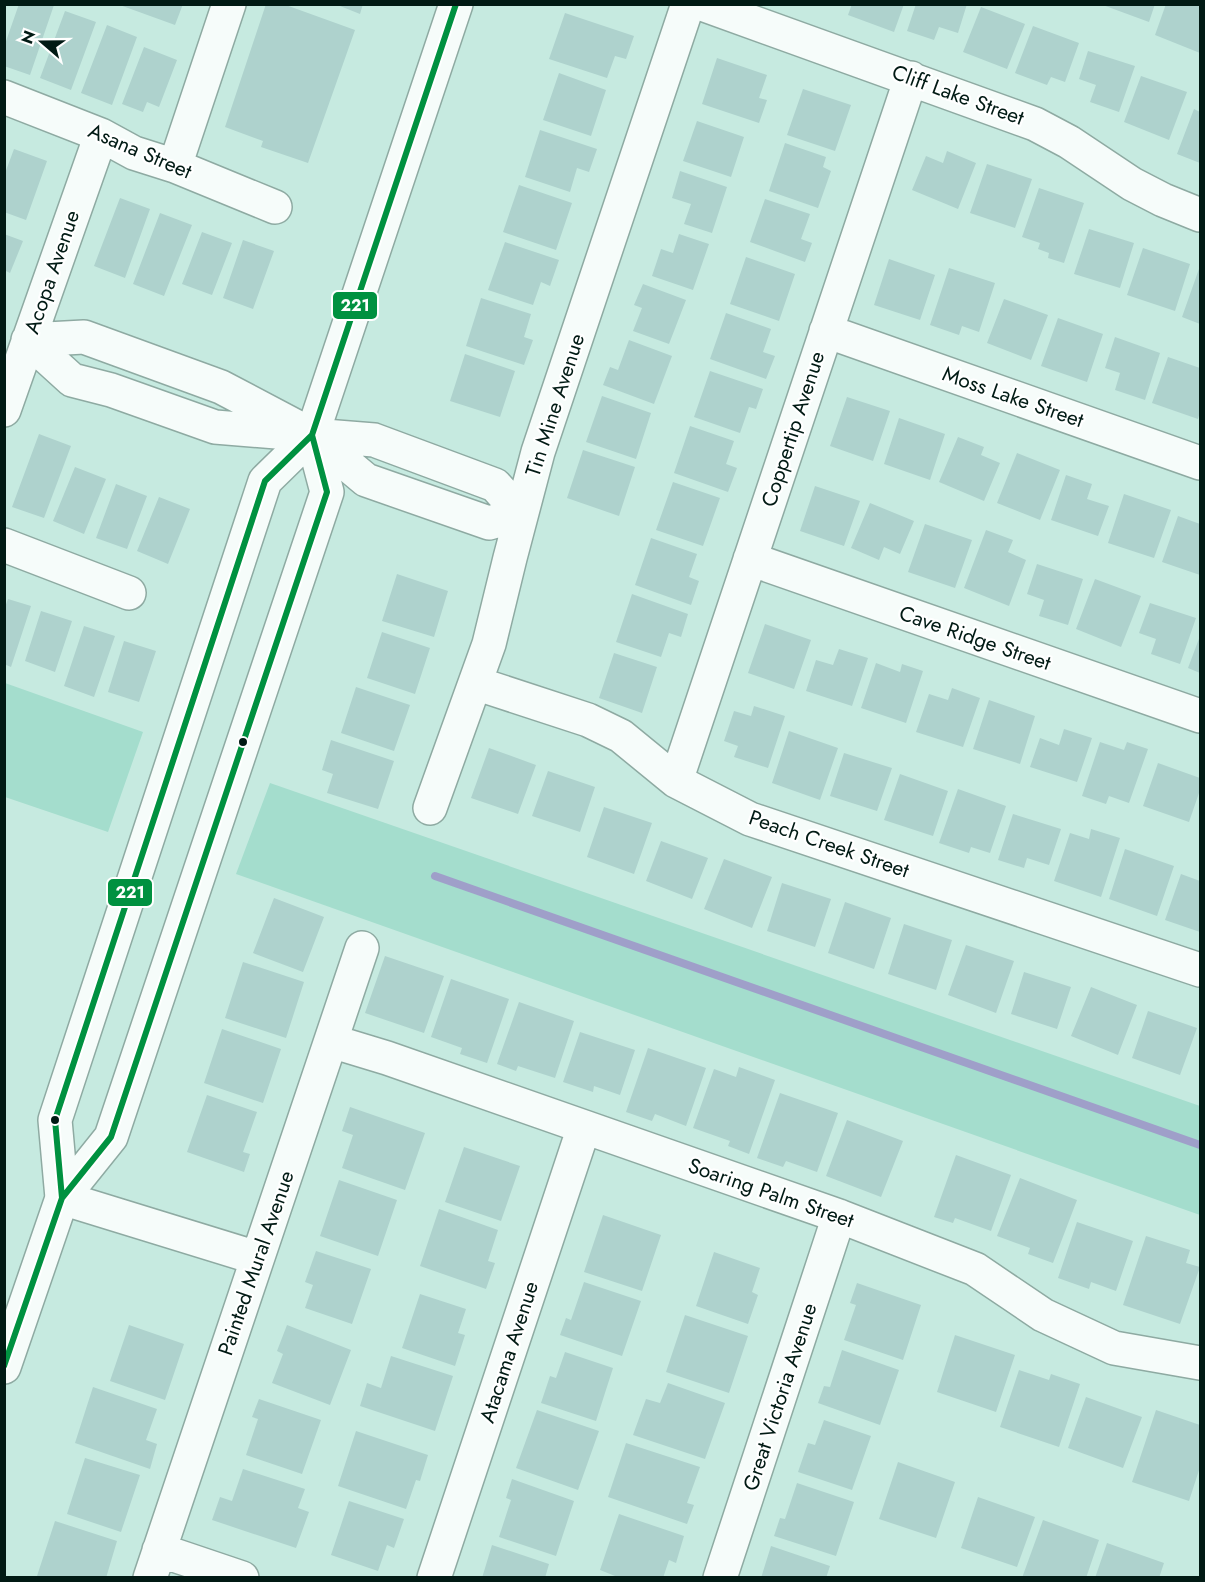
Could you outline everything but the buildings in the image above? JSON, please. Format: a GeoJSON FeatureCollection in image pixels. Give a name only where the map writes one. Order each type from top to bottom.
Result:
{"type":"FeatureCollection","features":[{"type":"Feature","properties":{"kind":"street"},"geometry":{"type":"LineString","coordinates":[[175,166],[229,4]]}},
{"type":"Feature","properties":{"kind":"street"},"geometry":{"type":"LineString","coordinates":[[62,1198],[55,1119],[265,481],[312,435],[456,4]]}},
{"type":"Feature","properties":{"kind":"street","name":"Tin Mine Avenue"},"geometry":{"type":"LineString","coordinates":[[430,808],[489,644],[538,452],[688,4]]}},
{"type":"Feature","properties":{"kind":"street","name":"Cliff Lake Street"},"geometry":{"type":"LineString","coordinates":[[702,4],[1035,124],[1069,142],[1132,184],[1200,215]]}},
{"type":"Feature","properties":{"kind":"street","name":"Coppertip Avenue"},"geometry":{"type":"LineString","coordinates":[[676,781],[911,78]]}},
{"type":"Feature","properties":{"kind":"street","name":"Asana Street"},"geometry":{"type":"LineString","coordinates":[[4,97],[101,135],[134,153],[175,166],[275,207]]}},
{"type":"Feature","properties":{"kind":"street","name":"Acopa Avenue"},"geometry":{"type":"LineString","coordinates":[[4,410],[101,135]]}},
{"type":"Feature","properties":{"kind":"street","name":"Moss Lake Street"},"geometry":{"type":"LineString","coordinates":[[826,331],[1200,462]]}},
{"type":"Feature","properties":{"kind":"street"},"geometry":{"type":"LineString","coordinates":[[28,340],[84,337],[221,387],[312,435],[366,480],[489,523],[521,514]]}},
{"type":"Feature","properties":{"kind":"street"},"geometry":{"type":"LineString","coordinates":[[28,340],[72,380],[111,390],[215,427],[312,435]]}},
{"type":"Feature","properties":{"kind":"street"},"geometry":{"type":"LineString","coordinates":[[4,1366],[62,1198],[111,1137],[327,492],[312,435]]}},
{"type":"Feature","properties":{"kind":"street"},"geometry":{"type":"LineString","coordinates":[[4,545],[129,593]]}},
{"type":"Feature","properties":{"kind":"street","name":"Cave Ridge Street"},"geometry":{"type":"LineString","coordinates":[[750,559],[1200,716]]}},
{"type":"Feature","properties":{"kind":"street","name":"Peach Creek Street"},"geometry":{"type":"LineString","coordinates":[[475,683],[588,720],[621,736],[676,781],[750,819],[1200,970]]}},
{"type":"Feature","properties":{"kind":"street","name":"Painted Mural Avenue"},"geometry":{"type":"LineString","coordinates":[[154,1564],[362,948]]}},
{"type":"Feature","properties":{"kind":"street","name":"Soaring Palm Street"},"geometry":{"type":"LineString","coordinates":[[331,1041],[387,1058],[839,1216],[975,1269],[1043,1315],[1114,1348],[1200,1363]]}},
{"type":"Feature","properties":{"kind":"street","name":"Atacama Avenue"},"geometry":{"type":"LineString","coordinates":[[434,1578],[584,1127]]}},
{"type":"Feature","properties":{"kind":"street"},"geometry":{"type":"LineString","coordinates":[[62,1198],[257,1258]]}},
{"type":"Feature","properties":{"kind":"street","name":"Great Victoria Avenue"},"geometry":{"type":"LineString","coordinates":[[720,1578],[839,1216]]}},
{"type":"Feature","properties":{"kind":"street"},"geometry":{"type":"LineString","coordinates":[[154,1564],[242,1578]]}},
{"type":"Feature","properties":{"kind":"green space"},"geometry":{"type":"Polygon","coordinates":[[[5,683],[143,732],[108,832],[5,797],[5,683]]]}},
{"type":"Feature","properties":{"kind":"green space"},"geometry":{"type":"Polygon","coordinates":[[[270,783],[1200,1106],[1200,1215],[236,874],[270,783]]]}},
{"type":"Feature","properties":{"kind":"waterway"},"geometry":{"type":"LineString","coordinates":[[435,876],[1200,1145]]}},
{"type":"Feature","properties":{"kind":"transit line","name":"221"},"geometry":{"type":"LineString","coordinates":[[62,1198],[55,1120],[265,481],[312,435],[456,4]]}},
{"type":"Feature","properties":{"kind":"transit line","name":"221"},"geometry":{"type":"LineString","coordinates":[[4,1366],[62,1198],[111,1137],[327,492],[312,435]]}}]}
